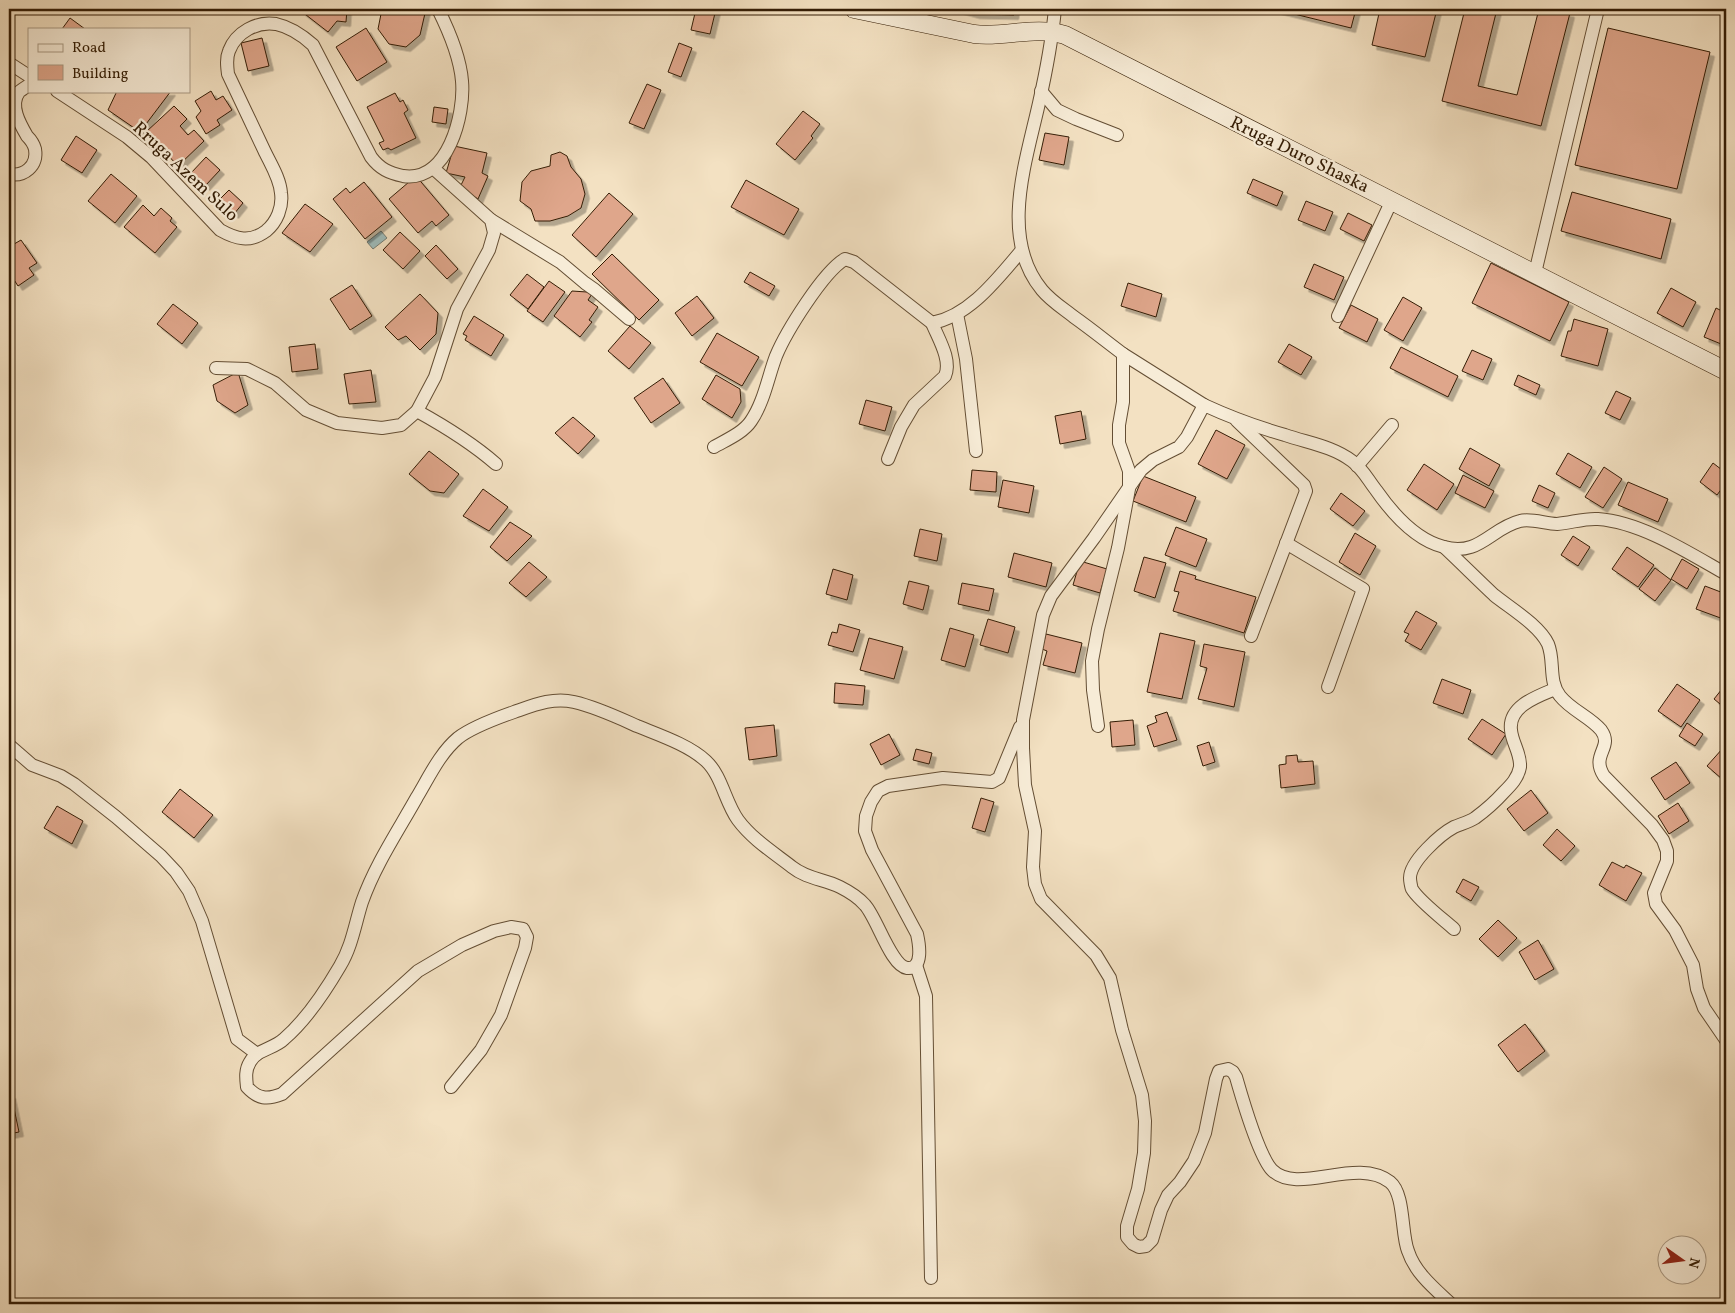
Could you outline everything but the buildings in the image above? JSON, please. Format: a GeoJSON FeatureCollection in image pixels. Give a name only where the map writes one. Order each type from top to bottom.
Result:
{"type":"FeatureCollection","features":[{"type":"Feature","properties":{"kind":"main road","name":"Rruga Duro Shaska"},"geometry":{"type":"LineString","coordinates":[[854,9],[897,13],[974,34],[991,36],[1052,31],[1065,35],[1726,371]]}},
{"type":"Feature","properties":{"kind":"street"},"geometry":{"type":"LineString","coordinates":[[438,9],[449,31],[462,82],[460,112],[455,136],[445,155],[433,168],[491,220],[560,262],[629,319]]}},
{"type":"Feature","properties":{"kind":"street"},"geometry":{"type":"LineString","coordinates":[[1055,9],[1041,92],[1025,160],[1020,193],[1019,219],[1022,250],[1028,268],[1042,291],[1123,354],[1204,405],[1279,434],[1324,446],[1338,453],[1358,466],[1366,474],[1376,490],[1412,530],[1444,547],[1462,550],[1477,546],[1513,523],[1523,520],[1559,524],[1576,520],[1598,519],[1621,522],[1648,533],[1726,574]]}},
{"type":"Feature","properties":{"kind":"street"},"geometry":{"type":"LineString","coordinates":[[1535,273],[1598,9]]}},
{"type":"Feature","properties":{"kind":"street","name":"Rruga Azem Sulo"},"geometry":{"type":"LineString","coordinates":[[59,92],[127,137],[151,157],[220,230],[232,236],[245,239],[257,237],[268,229],[276,218],[280,206],[281,192],[274,171],[228,74],[227,61],[229,50],[238,36],[250,28],[264,24],[277,24],[290,29],[313,45],[371,158],[380,168],[393,174],[407,176],[418,175],[433,168]]}},
{"type":"Feature","properties":{"kind":"street"},"geometry":{"type":"LineString","coordinates":[[9,63],[28,75]]}},
{"type":"Feature","properties":{"kind":"street"},"geometry":{"type":"LineString","coordinates":[[9,174],[24,173],[34,161],[35,149],[19,122],[15,106],[18,93],[28,86]]}},
{"type":"Feature","properties":{"kind":"street"},"geometry":{"type":"LineString","coordinates":[[1041,92],[1057,110],[1117,135]]}},
{"type":"Feature","properties":{"kind":"street"},"geometry":{"type":"LineString","coordinates":[[1338,316],[1392,200]]}},
{"type":"Feature","properties":{"kind":"street"},"geometry":{"type":"LineString","coordinates":[[216,368],[247,369],[275,383],[306,410],[337,423],[382,428],[401,425],[417,411],[435,377],[457,309],[489,250],[494,233],[491,220]]}},
{"type":"Feature","properties":{"kind":"street"},"geometry":{"type":"LineString","coordinates":[[932,323],[942,321],[957,314],[986,290],[1022,250]]}},
{"type":"Feature","properties":{"kind":"street"},"geometry":{"type":"LineString","coordinates":[[714,447],[740,432],[751,422],[777,355],[791,327],[827,275],[836,264],[845,259],[854,262],[932,323],[947,361],[948,370],[945,376],[914,404],[901,427],[888,459]]}},
{"type":"Feature","properties":{"kind":"street"},"geometry":{"type":"LineString","coordinates":[[957,314],[966,359],[976,451]]}},
{"type":"Feature","properties":{"kind":"street"},"geometry":{"type":"LineString","coordinates":[[1098,726],[1093,690],[1092,661],[1118,548],[1129,489],[1129,470],[1119,443],[1119,425],[1123,402],[1123,354]]}},
{"type":"Feature","properties":{"kind":"street"},"geometry":{"type":"LineString","coordinates":[[1204,405],[1187,437],[1179,447],[1153,460],[1141,470],[1050,596],[1043,615],[1023,720],[1025,785],[1035,831],[1033,867],[1035,884],[1041,899],[1096,955],[1110,978],[1122,1030],[1142,1096],[1145,1120],[1144,1153],[1138,1189],[1127,1226],[1127,1237],[1132,1244],[1139,1247],[1146,1246],[1152,1240],[1161,1210],[1168,1195],[1180,1182],[1194,1161],[1205,1133],[1219,1071],[1228,1069],[1233,1072],[1236,1078],[1264,1154],[1272,1169],[1280,1176],[1304,1179],[1346,1172],[1381,1177],[1392,1183],[1398,1195],[1408,1252],[1418,1270],[1433,1288],[1451,1304]]}},
{"type":"Feature","properties":{"kind":"street"},"geometry":{"type":"LineString","coordinates":[[417,411],[476,446],[496,464]]}},
{"type":"Feature","properties":{"kind":"street"},"geometry":{"type":"LineString","coordinates":[[1233,417],[1304,485],[1306,491],[1251,636]]}},
{"type":"Feature","properties":{"kind":"street"},"geometry":{"type":"LineString","coordinates":[[1358,466],[1392,425]]}},
{"type":"Feature","properties":{"kind":"street"},"geometry":{"type":"LineString","coordinates":[[1286,543],[1363,589],[1328,687]]}},
{"type":"Feature","properties":{"kind":"street"},"geometry":{"type":"LineString","coordinates":[[1444,547],[1494,595],[1538,631],[1548,644],[1555,689],[1562,698],[1601,730],[1605,740],[1599,759],[1599,768],[1604,776],[1652,825],[1663,840],[1667,851],[1666,861],[1654,893],[1656,904],[1675,930],[1693,965],[1697,988],[1704,1008],[1726,1040]]}},
{"type":"Feature","properties":{"kind":"street"},"geometry":{"type":"LineString","coordinates":[[1454,929],[1412,889],[1410,876],[1425,852],[1441,836],[1455,827],[1473,820],[1491,806],[1516,779],[1520,768],[1519,756],[1510,729],[1512,720],[1525,703],[1555,689]]}},
{"type":"Feature","properties":{"kind":"street"},"geometry":{"type":"LineString","coordinates":[[451,1087],[481,1050],[501,1015],[526,948],[527,937],[524,929],[512,928],[494,931],[462,945],[418,971],[282,1094],[271,1098],[261,1098],[246,1087],[245,1075],[250,1062],[256,1054],[283,1040],[297,1026],[342,964],[353,936],[362,902],[374,873],[440,758],[458,738],[480,726],[511,713],[553,700],[574,702],[612,715],[670,739],[707,762],[718,779],[738,819],[759,841],[796,870],[812,878],[840,887],[864,904],[872,914],[892,955],[898,963],[910,968],[916,965]]}},
{"type":"Feature","properties":{"kind":"street"},"geometry":{"type":"LineString","coordinates":[[931,1278],[926,996],[916,965],[920,948],[917,934],[872,850],[865,831],[866,816],[871,802],[878,791],[888,786],[943,778],[992,782],[999,778],[1023,720]]}},
{"type":"Feature","properties":{"kind":"street"},"geometry":{"type":"LineString","coordinates":[[9,745],[32,765],[61,776],[74,784],[116,817],[176,872],[188,891],[202,921],[237,1040],[256,1054]]}},
{"type":"Feature","properties":{"kind":"water"},"geometry":{"type":"Polygon","coordinates":[[[381,231],[387,238],[373,249],[367,242],[381,231]]]}}]}
